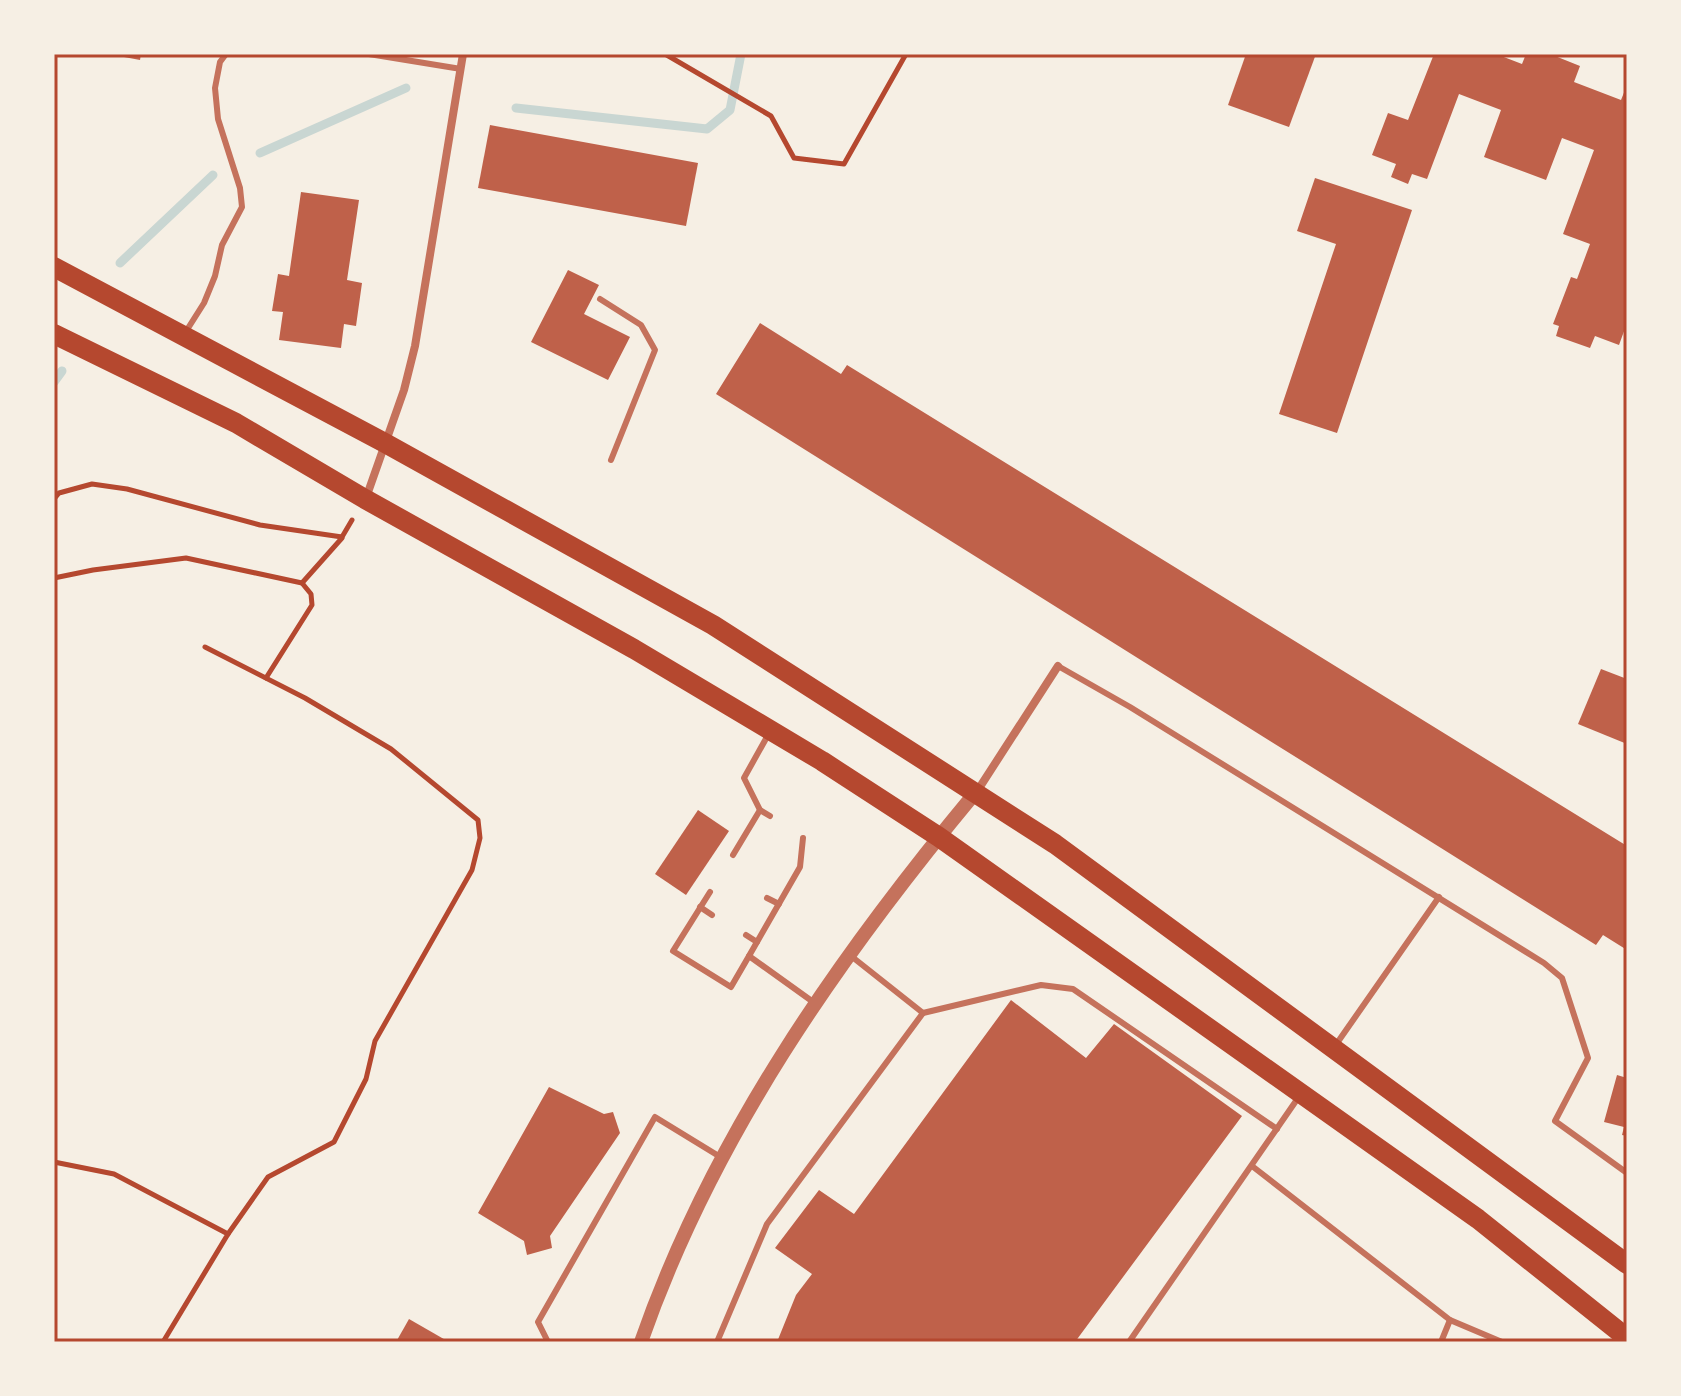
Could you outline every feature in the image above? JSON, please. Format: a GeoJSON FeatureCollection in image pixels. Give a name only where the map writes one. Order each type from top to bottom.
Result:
{"type":"FeatureCollection","features":[{"type":"Feature","properties":{"kind":"main road"},"geometry":{"type":"LineString","coordinates":[[54,267],[385,443],[713,625],[1055,844],[1627,1264]]}},
{"type":"Feature","properties":{"kind":"main road"},"geometry":{"type":"LineString","coordinates":[[54,334],[236,423],[634,649],[771,730],[939,837],[1478,1219],[1627,1338]]}},
{"type":"Feature","properties":{"kind":"street"},"geometry":{"type":"LineString","coordinates":[[365,499],[404,390],[415,346],[463,54]]}},
{"type":"Feature","properties":{"kind":"street"},"geometry":{"type":"LineString","coordinates":[[641,1342],[691,1217],[746,1113],[816,1004],[975,793],[1058,666]]}},
{"type":"Feature","properties":{"kind":"lane"},"geometry":{"type":"LineString","coordinates":[[183,336],[204,303],[215,276],[222,245],[242,207],[240,188],[223,143],[218,119],[215,88],[220,62],[226,54]]}},
{"type":"Feature","properties":{"kind":"lane"},"geometry":{"type":"LineString","coordinates":[[369,54],[461,69]]}},
{"type":"Feature","properties":{"kind":"lane"},"geometry":{"type":"LineString","coordinates":[[600,299],[641,325],[655,350],[611,460]]}},
{"type":"Feature","properties":{"kind":"lane"},"geometry":{"type":"LineString","coordinates":[[1058,666],[1439,897],[1544,963],[1562,978],[1588,1058],[1555,1121],[1627,1173]]}},
{"type":"Feature","properties":{"kind":"lane"},"geometry":{"type":"LineString","coordinates":[[770,816],[760,810],[744,778],[771,730]]}},
{"type":"Feature","properties":{"kind":"lane"},"geometry":{"type":"LineString","coordinates":[[733,855],[760,810]]}},
{"type":"Feature","properties":{"kind":"lane"},"geometry":{"type":"LineString","coordinates":[[745,833],[755,839]]}},
{"type":"Feature","properties":{"kind":"lane"},"geometry":{"type":"LineString","coordinates":[[710,892],[673,951],[731,987],[800,867],[803,838]]}},
{"type":"Feature","properties":{"kind":"lane"},"geometry":{"type":"LineString","coordinates":[[791,861],[800,867]]}},
{"type":"Feature","properties":{"kind":"lane"},"geometry":{"type":"LineString","coordinates":[[1333,1049],[1439,897]]}},
{"type":"Feature","properties":{"kind":"lane"},"geometry":{"type":"LineString","coordinates":[[767,898],[779,904]]}},
{"type":"Feature","properties":{"kind":"lane"},"geometry":{"type":"LineString","coordinates":[[700,907],[712,915]]}},
{"type":"Feature","properties":{"kind":"lane"},"geometry":{"type":"LineString","coordinates":[[746,935],[757,942]]}},
{"type":"Feature","properties":{"kind":"lane"},"geometry":{"type":"LineString","coordinates":[[749,956],[816,1004]]}},
{"type":"Feature","properties":{"kind":"lane"},"geometry":{"type":"LineString","coordinates":[[851,956],[923,1013]]}},
{"type":"Feature","properties":{"kind":"lane"},"geometry":{"type":"LineString","coordinates":[[717,1342],[767,1224],[923,1013],[1041,985],[1073,989],[1277,1129]]}},
{"type":"Feature","properties":{"kind":"lane"},"geometry":{"type":"LineString","coordinates":[[1129,1342],[1301,1094]]}},
{"type":"Feature","properties":{"kind":"lane"},"geometry":{"type":"LineString","coordinates":[[548,1342],[538,1322],[655,1117],[722,1158]]}},
{"type":"Feature","properties":{"kind":"lane"},"geometry":{"type":"LineString","coordinates":[[1252,1166],[1450,1320],[1502,1342]]}},
{"type":"Feature","properties":{"kind":"lane"},"geometry":{"type":"LineString","coordinates":[[1441,1342],[1450,1320]]}},
{"type":"Feature","properties":{"kind":"path"},"geometry":{"type":"LineString","coordinates":[[665,54],[771,116],[794,158],[844,164],[906,54]]}},
{"type":"Feature","properties":{"kind":"path"},"geometry":{"type":"LineString","coordinates":[[54,499],[59,493],[92,484],[127,489],[260,525],[342,537]]}},
{"type":"Feature","properties":{"kind":"path"},"geometry":{"type":"LineString","coordinates":[[302,583],[342,537],[365,499]]}},
{"type":"Feature","properties":{"kind":"path"},"geometry":{"type":"LineString","coordinates":[[54,578],[186,558],[302,583],[311,594],[312,605],[266,678]]}},
{"type":"Feature","properties":{"kind":"path"},"geometry":{"type":"LineString","coordinates":[[163,1342],[228,1234],[268,1177],[334,1142],[366,1079],[375,1041],[472,870],[480,838],[478,820],[391,749],[305,698],[205,647]]}},
{"type":"Feature","properties":{"kind":"path"},"geometry":{"type":"LineString","coordinates":[[54,1162],[114,1174],[228,1234]]}},
{"type":"Feature","properties":{"kind":"building"},"geometry":{"type":"Polygon","coordinates":[[[108,54],[141,54],[140,60],[108,54]]]}},
{"type":"Feature","properties":{"kind":"building"},"geometry":{"type":"Polygon","coordinates":[[[1246,54],[1316,54],[1289,127],[1228,105],[1246,54]]]}},
{"type":"Feature","properties":{"kind":"building"},"geometry":{"type":"Polygon","coordinates":[[[1434,54],[1496,54],[1522,64],[1526,54],[1550,54],[1580,66],[1574,82],[1621,100],[1627,85],[1627,323],[1619,345],[1595,336],[1590,348],[1556,336],[1559,326],[1553,324],[1571,277],[1577,279],[1590,244],[1563,234],[1594,150],[1562,138],[1546,180],[1484,157],[1501,110],[1459,94],[1427,179],[1412,174],[1408,184],[1391,177],[1396,164],[1372,155],[1388,113],[1408,120],[1434,54]]]}},
{"type":"Feature","properties":{"kind":"building"},"geometry":{"type":"Polygon","coordinates":[[[490,125],[698,163],[686,226],[478,188],[490,125]]]}},
{"type":"Feature","properties":{"kind":"building"},"geometry":{"type":"Polygon","coordinates":[[[1315,178],[1412,210],[1337,433],[1279,414],[1336,244],[1297,231],[1315,178]]]}},
{"type":"Feature","properties":{"kind":"building"},"geometry":{"type":"Polygon","coordinates":[[[301,192],[359,200],[347,280],[362,283],[356,326],[344,324],[341,348],[279,340],[283,312],[272,311],[278,274],[289,276],[301,192]]]}},
{"type":"Feature","properties":{"kind":"building"},"geometry":{"type":"Polygon","coordinates":[[[568,270],[599,285],[584,314],[630,337],[608,380],[531,342],[568,270]]]}},
{"type":"Feature","properties":{"kind":"building"},"geometry":{"type":"Polygon","coordinates":[[[760,323],[841,374],[847,365],[1627,846],[1627,950],[1603,935],[1596,945],[716,394],[760,323]]]}},
{"type":"Feature","properties":{"kind":"building"},"geometry":{"type":"Polygon","coordinates":[[[1601,669],[1627,679],[1627,744],[1578,724],[1601,669]]]}},
{"type":"Feature","properties":{"kind":"building"},"geometry":{"type":"Polygon","coordinates":[[[698,810],[729,831],[686,895],[655,874],[698,810]]]}},
{"type":"Feature","properties":{"kind":"building"},"geometry":{"type":"Polygon","coordinates":[[[1011,1000],[1086,1058],[1114,1024],[1242,1116],[1075,1342],[777,1342],[796,1295],[812,1274],[775,1248],[819,1190],[854,1214],[1011,1000]]]}},
{"type":"Feature","properties":{"kind":"building"},"geometry":{"type":"Polygon","coordinates":[[[1617,1075],[1627,1078],[1627,1136],[1622,1135],[1624,1127],[1604,1122],[1617,1075]]]}},
{"type":"Feature","properties":{"kind":"building"},"geometry":{"type":"Polygon","coordinates":[[[549,1087],[604,1114],[613,1112],[620,1133],[550,1236],[552,1248],[527,1255],[524,1241],[478,1213],[549,1087]]]}},
{"type":"Feature","properties":{"kind":"building"},"geometry":{"type":"Polygon","coordinates":[[[409,1319],[449,1342],[396,1342],[409,1319]]]}},
{"type":"Feature","properties":{"kind":"waterway"},"geometry":{"type":"LineString","coordinates":[[516,108],[707,129],[730,110],[741,54]]}},
{"type":"Feature","properties":{"kind":"waterway"},"geometry":{"type":"LineString","coordinates":[[260,153],[406,88]]}},
{"type":"Feature","properties":{"kind":"waterway"},"geometry":{"type":"LineString","coordinates":[[120,263],[213,175]]}},
{"type":"Feature","properties":{"kind":"waterway"},"geometry":{"type":"LineString","coordinates":[[54,382],[62,371]]}}]}
